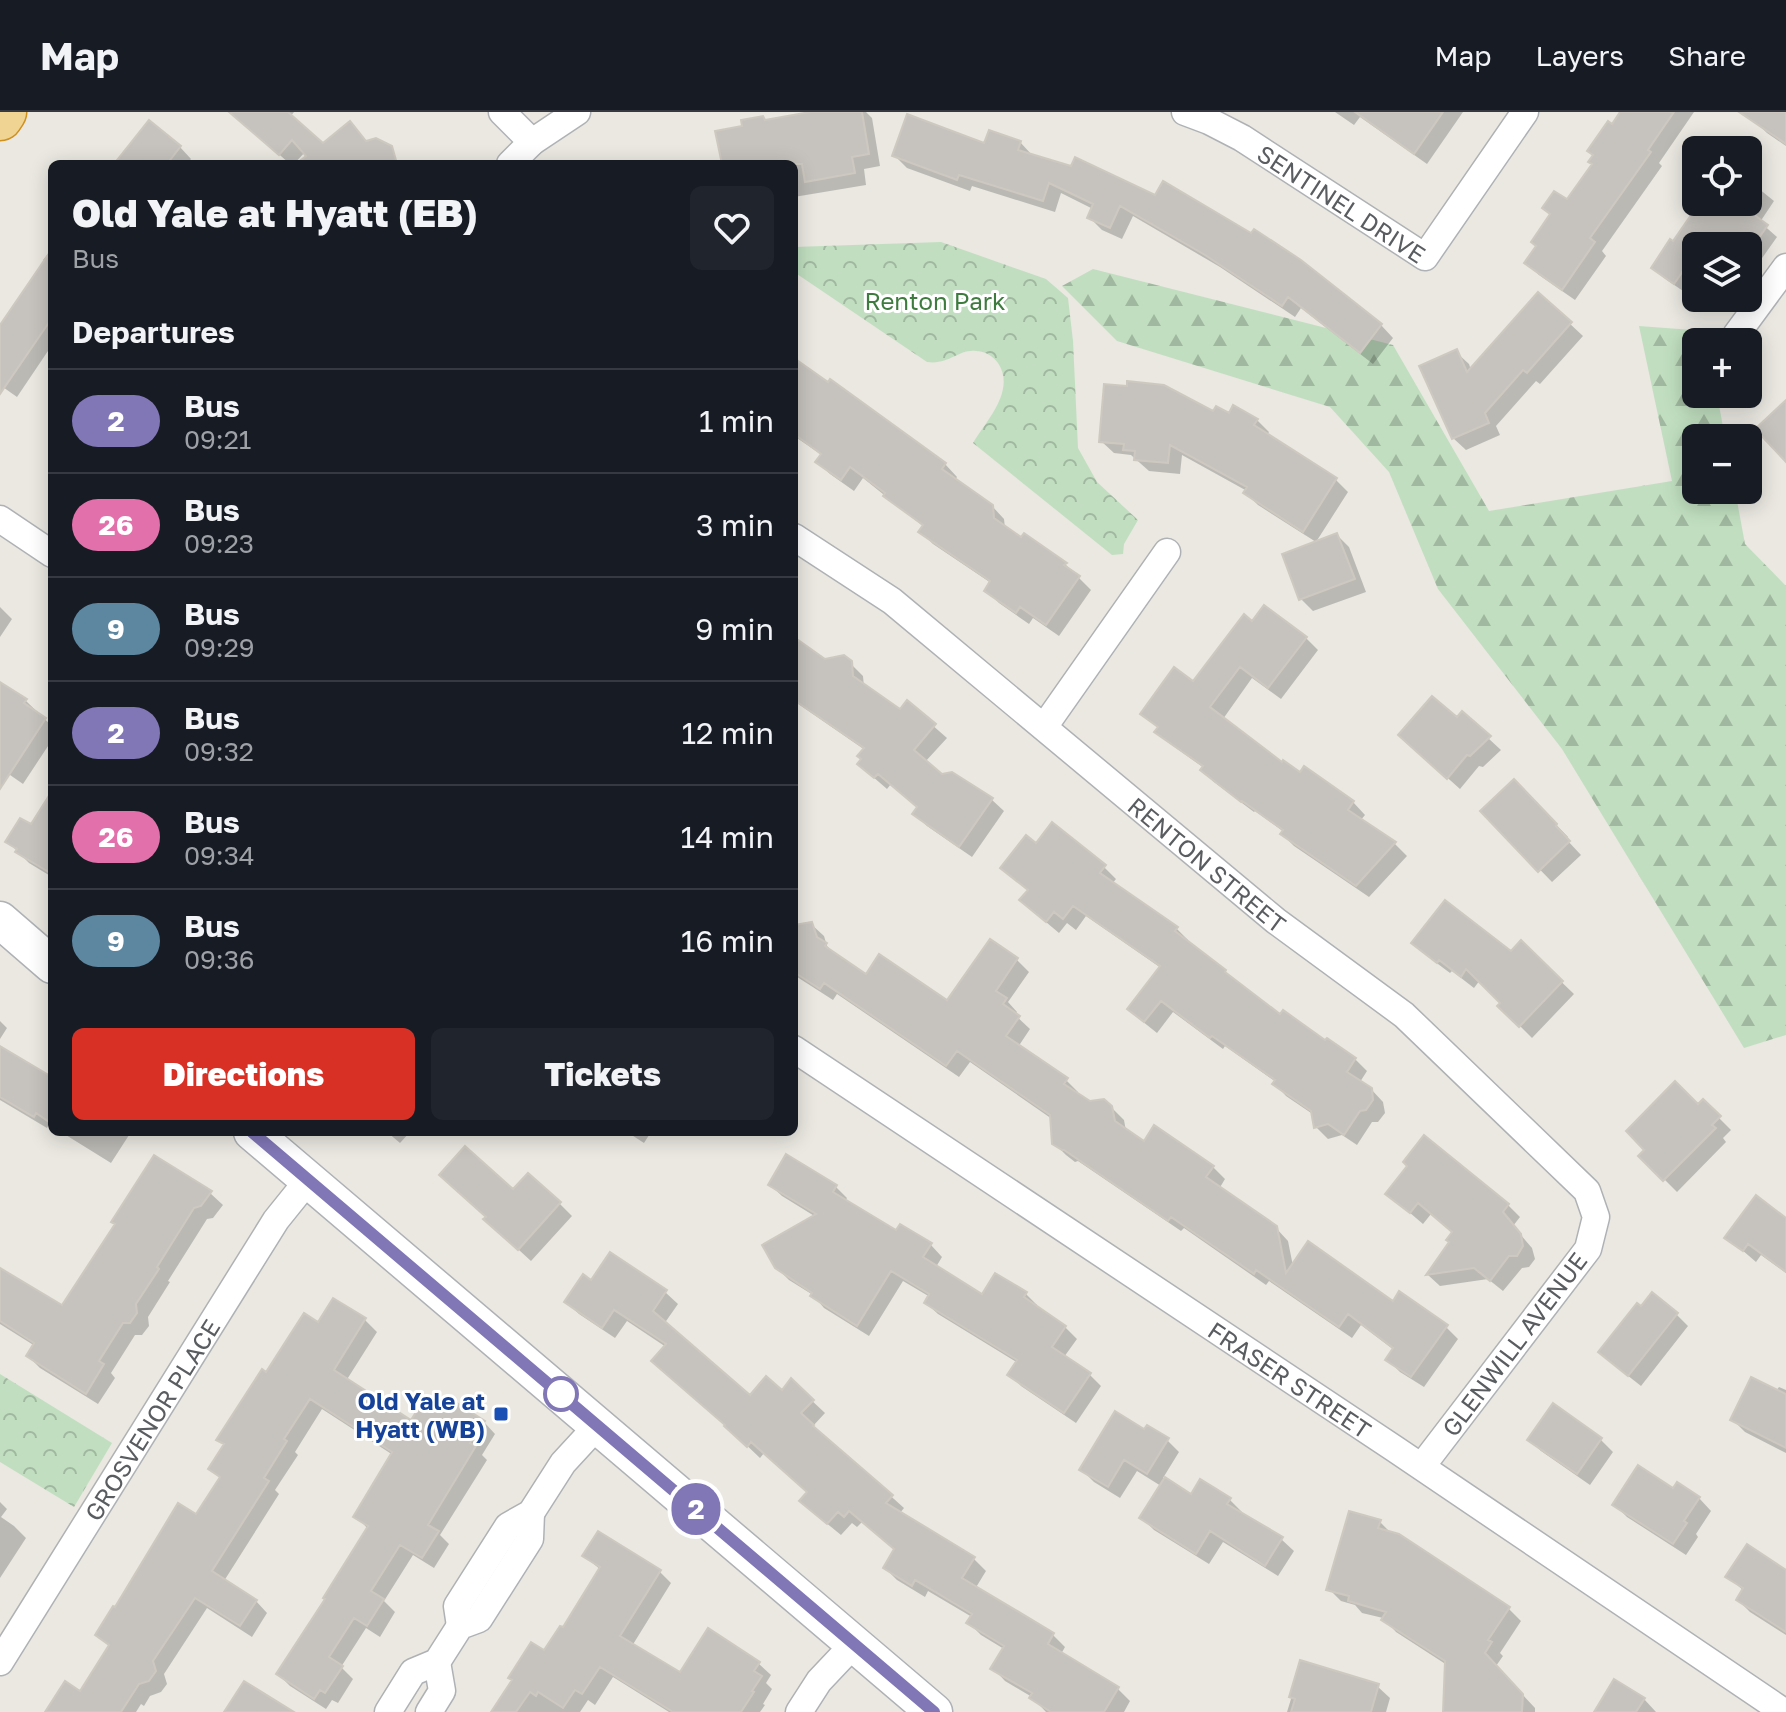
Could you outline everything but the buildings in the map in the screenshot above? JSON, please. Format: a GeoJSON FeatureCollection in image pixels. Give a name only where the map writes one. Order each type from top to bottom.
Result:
{"type":"FeatureCollection","features":[{"type":"Feature","properties":{"kind":"highway"},"geometry":{"type":"LineString","coordinates":[[0,118],[4,112]]}},
{"type":"Feature","properties":{"kind":"main road"},"geometry":{"type":"LineString","coordinates":[[0,920],[48,962]]}},
{"type":"Feature","properties":{"kind":"main road"},"geometry":{"type":"LineString","coordinates":[[257,1136],[934,1712]]}},
{"type":"Feature","properties":{"kind":"street"},"geometry":{"type":"LineString","coordinates":[[502,112],[532,142]]}},
{"type":"Feature","properties":{"kind":"street"},"geometry":{"type":"LineString","coordinates":[[514,160],[532,142],[577,112]]}},
{"type":"Feature","properties":{"kind":"street","name":"SENTINEL DRIVE"},"geometry":{"type":"LineString","coordinates":[[1185,112],[1242,138],[1425,257],[1525,112]]}},
{"type":"Feature","properties":{"kind":"street"},"geometry":{"type":"LineString","coordinates":[[1741,328],[1786,267]]}},
{"type":"Feature","properties":{"kind":"street"},"geometry":{"type":"LineString","coordinates":[[0,519],[48,551]]}},
{"type":"Feature","properties":{"kind":"street","name":"RENTON STREET"},"geometry":{"type":"LineString","coordinates":[[798,540],[892,601],[1276,921],[1404,1015],[1587,1191],[1596,1217]]}},
{"type":"Feature","properties":{"kind":"street"},"geometry":{"type":"LineString","coordinates":[[1044,727],[1167,552]]}},
{"type":"Feature","properties":{"kind":"street","name":"FRASER STREET"},"geometry":{"type":"LineString","coordinates":[[798,1052],[1422,1466],[1784,1712]]}},
{"type":"Feature","properties":{"kind":"street","name":"GROSVENOR PLACE"},"geometry":{"type":"LineString","coordinates":[[0,1662],[276,1220],[309,1179]]}},
{"type":"Feature","properties":{"kind":"street","name":"GLENWILL AVENUE"},"geometry":{"type":"LineString","coordinates":[[1422,1466],[1588,1249],[1596,1217]]}},
{"type":"Feature","properties":{"kind":"street"},"geometry":{"type":"LineString","coordinates":[[388,1712],[413,1672],[437,1662],[460,1626],[457,1606],[508,1526],[531,1513],[563,1463],[598,1425]]}},
{"type":"Feature","properties":{"kind":"street"},"geometry":{"type":"LineString","coordinates":[[799,1712],[819,1681],[854,1644]]}},
{"type":"Feature","properties":{"kind":"street"},"geometry":{"type":"LineString","coordinates":[[429,1712],[442,1691],[437,1662]]}},
{"type":"Feature","properties":{"kind":"green space","name":"Renton Park"},"geometry":{"type":"Polygon","coordinates":[[[941,242],[1046,279],[1068,298],[1078,448],[1097,482],[1138,520],[1124,544],[1123,554],[1112,555],[973,443],[1002,394],[1003,373],[994,358],[983,352],[970,351],[942,361],[927,362],[798,275],[798,247],[941,242]]]}},
{"type":"Feature","properties":{"kind":"green space"},"geometry":{"type":"Polygon","coordinates":[[[1093,269],[1393,345],[1489,511],[1672,481],[1639,326],[1682,329],[1682,408],[1720,408],[1722,424],[1682,424],[1682,504],[1738,504],[1745,544],[1786,586],[1786,1035],[1744,1048],[1562,749],[1438,589],[1389,472],[1330,407],[1117,341],[1062,286],[1093,269]]]}},
{"type":"Feature","properties":{"kind":"green space"},"geometry":{"type":"Polygon","coordinates":[[[0,1374],[112,1443],[74,1507],[0,1462],[0,1374]]]}},
{"type":"Feature","properties":{"kind":"bus line","name":"2"},"geometry":{"type":"LineString","coordinates":[[257,1136],[934,1712]]}},
{"type":"Feature","properties":{"kind":"place","name":"Old Yale at Hyatt (WB)"},"geometry":{"type":"Point","coordinates":[501,1414]}}]}
